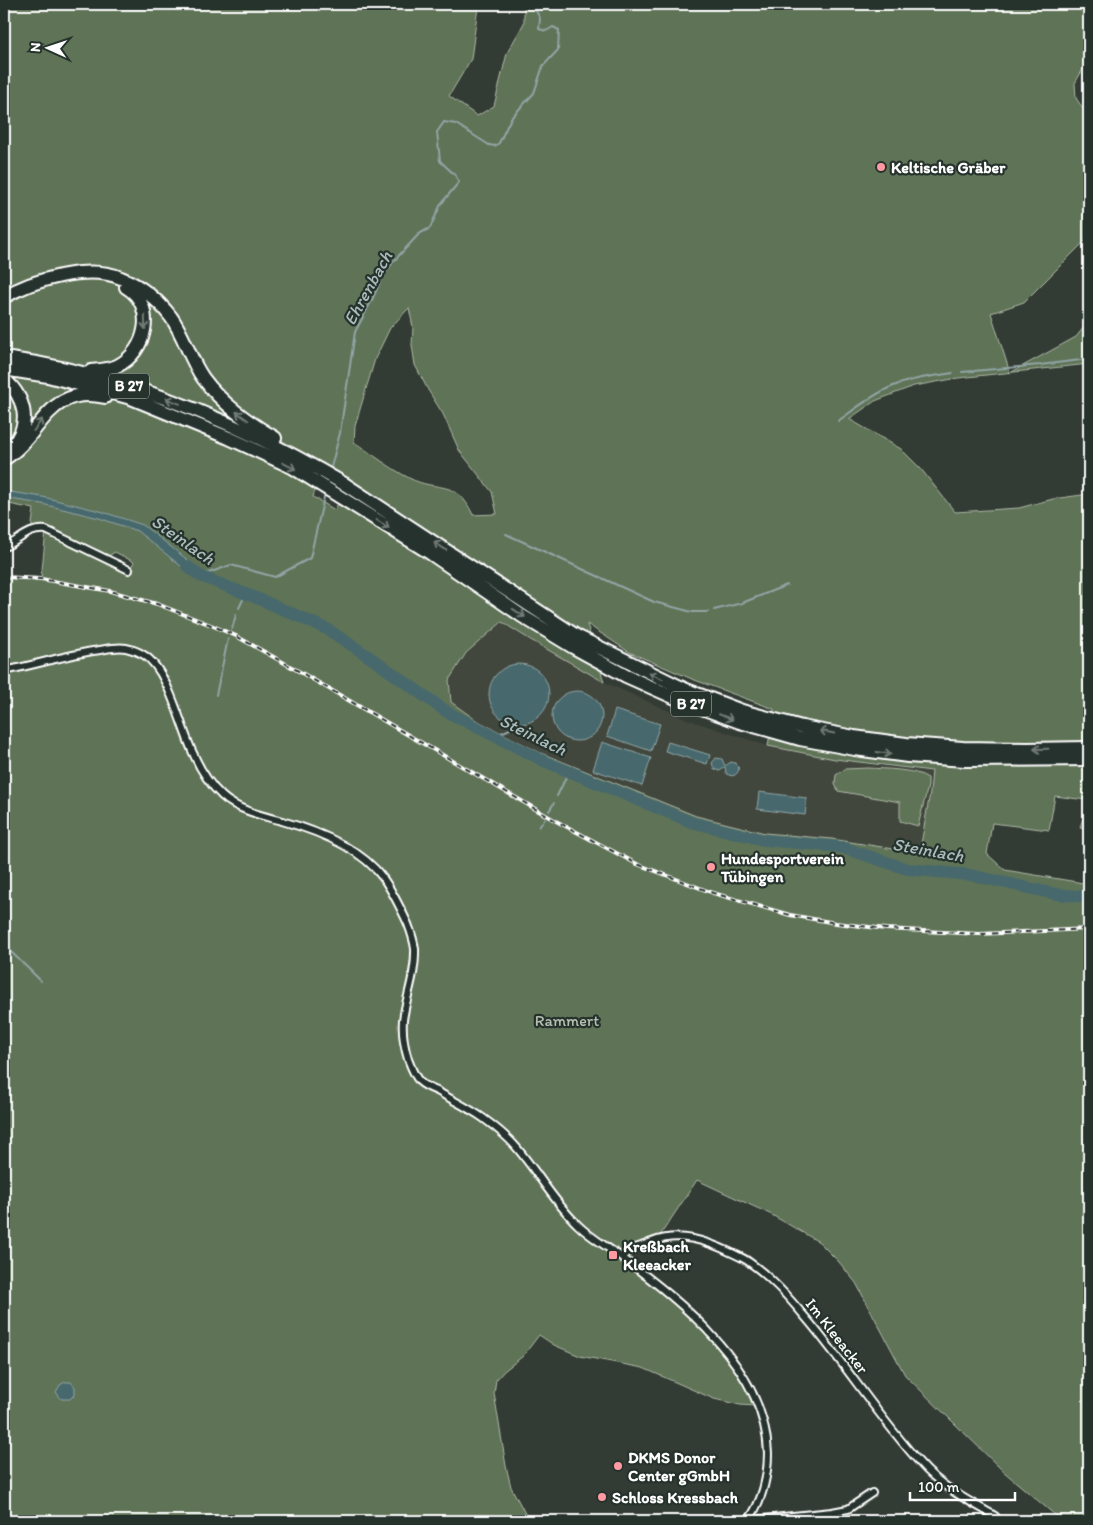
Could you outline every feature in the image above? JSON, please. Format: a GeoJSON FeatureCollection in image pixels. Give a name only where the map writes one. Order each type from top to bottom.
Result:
{"type":"FeatureCollection","features":[{"type":"Feature","properties":{"kind":"highway"},"geometry":{"type":"LineString","coordinates":[[4,297],[44,279],[70,274],[107,274],[120,277],[137,286],[158,303],[172,319],[203,378],[224,402],[237,414],[298,452],[318,473]]}},
{"type":"Feature","properties":{"kind":"highway"},"geometry":{"type":"LineString","coordinates":[[4,301],[33,287],[60,279],[84,277],[119,282],[134,291],[142,303],[146,317],[145,333],[139,346],[131,356],[118,365],[105,370],[90,371],[48,361],[19,360]]}},
{"type":"Feature","properties":{"kind":"highway","name":"B 27"},"geometry":{"type":"LineString","coordinates":[[4,358],[99,377],[160,396],[235,426],[318,473],[346,485],[578,638],[684,689],[742,711],[802,727],[906,744],[963,748],[1089,748]]}},
{"type":"Feature","properties":{"kind":"highway","name":"B 27"},"geometry":{"type":"LineString","coordinates":[[4,369],[48,376],[131,398],[229,438],[292,467],[318,473],[342,498],[430,553],[522,616],[573,647],[635,680],[680,700],[740,722],[800,739],[908,756],[965,760],[1089,759]]}},
{"type":"Feature","properties":{"kind":"highway"},"geometry":{"type":"LineString","coordinates":[[4,379],[18,393],[24,414],[23,426],[18,439],[4,453]]}},
{"type":"Feature","properties":{"kind":"highway"},"geometry":{"type":"LineString","coordinates":[[4,459],[26,441],[44,416],[58,404],[80,395],[94,395],[164,411]]}},
{"type":"Feature","properties":{"kind":"street"},"geometry":{"type":"LineString","coordinates":[[4,548],[31,531],[37,529],[46,530],[129,570]]}},
{"type":"Feature","properties":{"kind":"street"},"geometry":{"type":"LineString","coordinates":[[4,671],[65,656],[124,647],[146,656],[159,670],[183,726],[192,753],[208,780],[221,795],[227,800],[256,814],[325,835],[356,854],[383,877],[409,927],[415,948],[414,970],[404,1020],[404,1045],[411,1069],[420,1082],[482,1117],[515,1146],[578,1226],[622,1257],[703,1325],[738,1368],[748,1384],[765,1424],[767,1439],[768,1463],[762,1496],[749,1520]]}},
{"type":"Feature","properties":{"kind":"street","name":"Im Kleeacker"},"geometry":{"type":"LineString","coordinates":[[622,1257],[641,1246],[670,1237],[705,1242],[748,1261],[784,1292],[824,1340],[921,1465],[941,1484],[995,1516],[999,1521]]}},
{"type":"Feature","properties":{"kind":"street"},"geometry":{"type":"LineString","coordinates":[[749,1520],[832,1512],[848,1508],[872,1493]]}},
{"type":"Feature","properties":{"kind":"shaded area"},"geometry":{"type":"Polygon","coordinates":[[[503,622],[604,682],[689,720],[768,746],[880,766],[932,771],[920,850],[894,849],[832,839],[765,833],[696,816],[541,753],[476,720],[451,702],[449,680],[466,653],[503,622]]]}},
{"type":"Feature","properties":{"kind":"green space","name":"Rammert"},"geometry":{"type":"Polygon","coordinates":[[[4,4],[480,4],[471,59],[449,96],[477,116],[494,106],[507,53],[524,23],[524,4],[1089,4],[1089,59],[1075,83],[1076,98],[1089,118],[1089,237],[1024,302],[991,313],[1010,372],[958,378],[914,386],[875,401],[849,419],[901,449],[921,469],[955,512],[1019,508],[1053,499],[1089,494],[1089,829],[1080,827],[1087,807],[1086,800],[1055,796],[1049,830],[992,823],[987,854],[1005,870],[1089,884],[1089,1521],[1062,1521],[1003,1471],[905,1375],[856,1283],[819,1242],[772,1215],[697,1180],[657,1240],[622,1257],[592,1239],[679,1307],[704,1330],[744,1381],[755,1406],[740,1405],[714,1399],[643,1368],[580,1356],[554,1345],[539,1335],[523,1356],[496,1380],[494,1393],[511,1487],[529,1521],[4,1521],[4,578],[41,579],[46,531],[31,531],[34,509],[4,503],[4,4]],[[409,308],[390,328],[375,359],[355,426],[354,442],[409,478],[429,485],[446,488],[460,495],[467,503],[473,515],[497,514],[492,492],[459,450],[443,414],[415,365],[412,345],[413,327],[409,308]],[[322,467],[313,497],[335,510],[346,485],[322,467]],[[115,552],[105,558],[129,570],[134,562],[115,552]],[[502,622],[466,653],[449,680],[451,702],[476,720],[541,753],[696,816],[765,833],[832,839],[894,849],[920,850],[932,771],[835,759],[768,746],[774,709],[692,679],[629,652],[587,624],[604,682],[502,622]]]}},
{"type":"Feature","properties":{"kind":"green space"},"geometry":{"type":"Polygon","coordinates":[[[1089,321],[1089,364],[1011,372],[1076,337],[1089,321]]]}},
{"type":"Feature","properties":{"kind":"green space"},"geometry":{"type":"Polygon","coordinates":[[[868,768],[908,771],[928,778],[928,786],[918,826],[900,821],[900,802],[838,791],[835,784],[836,775],[845,769],[868,768]]]}},
{"type":"Feature","properties":{"kind":"water"},"geometry":{"type":"Polygon","coordinates":[[[4,491],[43,497],[100,511],[143,525],[203,572],[196,578],[137,531],[99,518],[42,504],[4,498],[4,491]]]}},
{"type":"Feature","properties":{"kind":"water"},"geometry":{"type":"Polygon","coordinates":[[[519,664],[536,669],[544,677],[549,694],[544,711],[536,719],[519,724],[502,719],[494,711],[489,694],[494,677],[502,669],[519,664]]]}},
{"type":"Feature","properties":{"kind":"water"},"geometry":{"type":"Polygon","coordinates":[[[577,691],[587,693],[595,698],[600,706],[602,716],[600,726],[595,734],[587,739],[577,741],[567,739],[559,734],[554,726],[552,716],[554,706],[559,698],[567,693],[577,691]]]}},
{"type":"Feature","properties":{"kind":"water"},"geometry":{"type":"Polygon","coordinates":[[[615,710],[660,724],[651,751],[607,736],[615,710]]]}},
{"type":"Feature","properties":{"kind":"water"},"geometry":{"type":"Polygon","coordinates":[[[602,742],[651,758],[642,786],[593,770],[602,742]]]}},
{"type":"Feature","properties":{"kind":"water"},"geometry":{"type":"Polygon","coordinates":[[[668,742],[710,755],[707,764],[665,751],[668,742]]]}},
{"type":"Feature","properties":{"kind":"water"},"geometry":{"type":"Polygon","coordinates":[[[716,758],[722,759],[725,766],[731,762],[735,763],[739,768],[737,773],[728,775],[725,767],[720,771],[714,769],[712,763],[716,758]]]}},
{"type":"Feature","properties":{"kind":"water"},"geometry":{"type":"Polygon","coordinates":[[[759,792],[807,798],[805,815],[757,809],[759,792]]]}},
{"type":"Feature","properties":{"kind":"water"},"geometry":{"type":"Polygon","coordinates":[[[65,1382],[71,1382],[75,1387],[75,1394],[70,1399],[61,1399],[56,1392],[60,1385],[65,1382]]]}},
{"type":"Feature","properties":{"kind":"waterway","name":"Ehrenbach"},"geometry":{"type":"LineString","coordinates":[[330,471],[340,433],[355,332],[381,279],[393,262],[419,234],[430,228],[441,204],[459,182],[455,175],[440,161],[437,132],[444,122],[456,124],[489,145],[495,146],[499,143],[511,118],[534,93],[543,66],[558,50],[559,30],[553,27],[546,31],[539,29],[540,18],[532,4]]}},
{"type":"Feature","properties":{"kind":"waterway"},"geometry":{"type":"LineString","coordinates":[[962,372],[1089,359]]}},
{"type":"Feature","properties":{"kind":"waterway"},"geometry":{"type":"LineString","coordinates":[[838,421],[870,398],[898,384],[953,373]]}},
{"type":"Feature","properties":{"kind":"waterway","name":"Ehrenbach"},"geometry":{"type":"LineString","coordinates":[[200,576],[231,565],[275,577],[310,558],[325,493]]}},
{"type":"Feature","properties":{"kind":"waterway"},"geometry":{"type":"LineString","coordinates":[[506,534],[654,602],[692,612],[708,612]]}},
{"type":"Feature","properties":{"kind":"waterway","name":"Steinlach"},"geometry":{"type":"LineString","coordinates":[[187,566],[200,576],[327,629],[447,712],[544,761],[691,822],[764,840],[841,847],[907,869],[970,875],[1056,894],[1089,897]]}},
{"type":"Feature","properties":{"kind":"waterway"},"geometry":{"type":"LineString","coordinates":[[714,610],[742,603],[787,585]]}},
{"type":"Feature","properties":{"kind":"waterway"},"geometry":{"type":"LineString","coordinates":[[239,608],[246,593]]}},
{"type":"Feature","properties":{"kind":"waterway"},"geometry":{"type":"LineString","coordinates":[[232,629],[236,615]]}},
{"type":"Feature","properties":{"kind":"waterway"},"geometry":{"type":"LineString","coordinates":[[216,695],[228,639]]}},
{"type":"Feature","properties":{"kind":"waterway"},"geometry":{"type":"LineString","coordinates":[[494,736],[510,729]]}},
{"type":"Feature","properties":{"kind":"waterway"},"geometry":{"type":"LineString","coordinates":[[557,796],[569,771]]}},
{"type":"Feature","properties":{"kind":"waterway"},"geometry":{"type":"LineString","coordinates":[[549,811],[554,803]]}},
{"type":"Feature","properties":{"kind":"waterway"},"geometry":{"type":"LineString","coordinates":[[539,827],[545,819]]}},
{"type":"Feature","properties":{"kind":"waterway"},"geometry":{"type":"LineString","coordinates":[[4,945],[41,981]]}},
{"type":"Feature","properties":{"kind":"railway"},"geometry":{"type":"LineString","coordinates":[[4,577],[41,579],[110,591],[157,604],[236,636],[556,821],[637,864],[713,893],[790,915],[886,929],[979,934],[1089,929]]}},
{"type":"Feature","properties":{"kind":"place","name":"Keltische Gräber"},"geometry":{"type":"Point","coordinates":[881,167]}},
{"type":"Feature","properties":{"kind":"place","name":"Hundesportverein Tübingen"},"geometry":{"type":"Point","coordinates":[711,867]}},
{"type":"Feature","properties":{"kind":"place","name":"Kreßbach Kleeacker"},"geometry":{"type":"Point","coordinates":[613,1255]}},
{"type":"Feature","properties":{"kind":"place","name":"DKMS Donor Center gGmbH"},"geometry":{"type":"Point","coordinates":[618,1466]}},
{"type":"Feature","properties":{"kind":"place","name":"Schloss Kressbach"},"geometry":{"type":"Point","coordinates":[602,1497]}}]}
